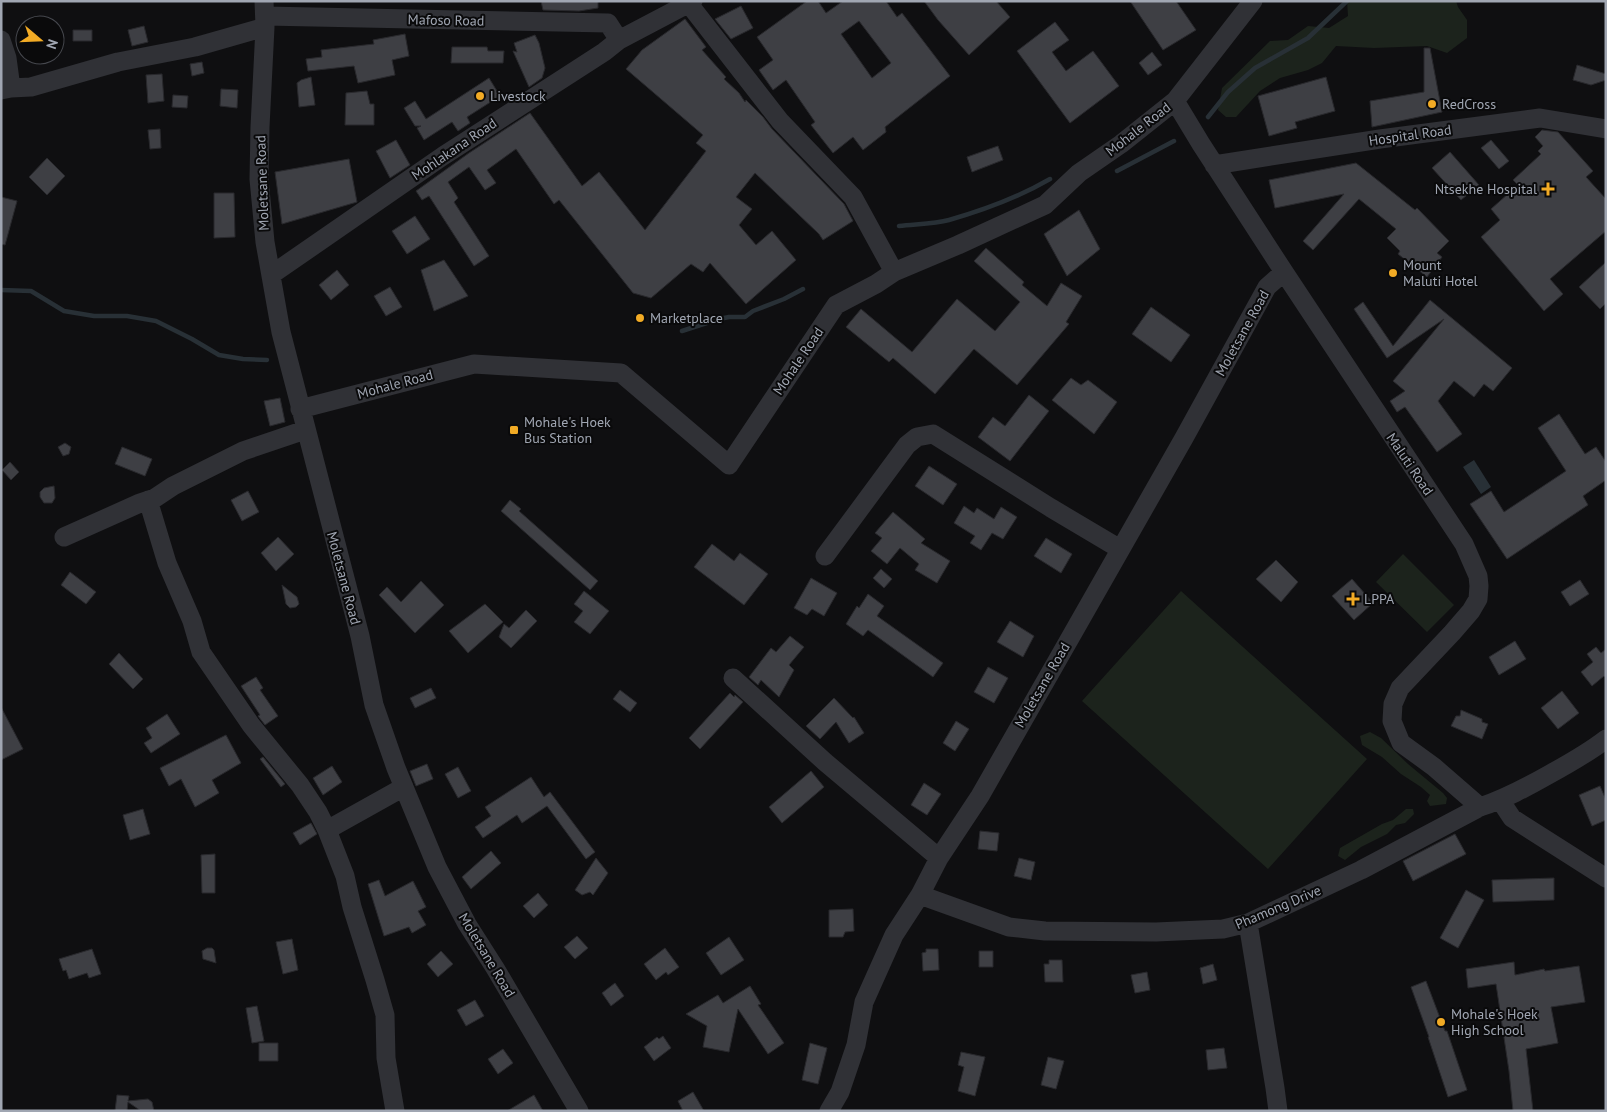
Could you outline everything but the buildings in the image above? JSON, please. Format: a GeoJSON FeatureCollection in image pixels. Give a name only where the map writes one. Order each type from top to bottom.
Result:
{"type":"FeatureCollection","features":[{"type":"Feature","properties":{"kind":"street","name":"Mohale Road"},"geometry":{"type":"LineString","coordinates":[[300,409],[474,364],[621,372],[729,464],[836,305],[876,284],[894,272],[1045,205],[1079,173],[1175,101],[1253,1]]}},
{"type":"Feature","properties":{"kind":"street","name":"Mohlakana Road"},"geometry":{"type":"LineString","coordinates":[[270,275],[443,156],[604,52],[619,40],[691,2]]}},
{"type":"Feature","properties":{"kind":"street"},"geometry":{"type":"LineString","coordinates":[[691,2],[780,121],[853,197],[894,272]]}},
{"type":"Feature","properties":{"kind":"street"},"geometry":{"type":"LineString","coordinates":[[1,40],[6,58],[6,89],[30,87],[118,62],[195,47],[264,15]]}},
{"type":"Feature","properties":{"kind":"street","name":"Mafoso Road"},"geometry":{"type":"LineString","coordinates":[[264,15],[608,23],[619,40]]}},
{"type":"Feature","properties":{"kind":"street","name":"Moletsane Road"},"geometry":{"type":"LineString","coordinates":[[264,15],[259,179],[264,242],[281,332],[360,636],[374,705],[404,787],[437,867],[466,924],[495,968],[579,1111]]}},
{"type":"Feature","properties":{"kind":"street","name":"Maluti Road"},"geometry":{"type":"LineString","coordinates":[[1175,101],[1214,165],[1464,544],[1474,565],[1478,576],[1478,599],[1471,611],[1400,688],[1393,704],[1392,720],[1401,743],[1434,767],[1480,807]]}},
{"type":"Feature","properties":{"kind":"street","name":"Hospital Road"},"geometry":{"type":"LineString","coordinates":[[1214,165],[1389,137],[1540,118],[1606,129]]}},
{"type":"Feature","properties":{"kind":"street","name":"Moletsane Road"},"geometry":{"type":"LineString","coordinates":[[829,1111],[840,1092],[856,1044],[864,1002],[894,935],[920,895],[939,858],[980,796],[1267,287],[1284,272]]}},
{"type":"Feature","properties":{"kind":"street"},"geometry":{"type":"LineString","coordinates":[[64,537],[155,498],[173,486],[242,451],[305,430]]}},
{"type":"Feature","properties":{"kind":"street"},"geometry":{"type":"LineString","coordinates":[[825,556],[907,445],[917,437],[933,434],[1120,549]]}},
{"type":"Feature","properties":{"kind":"street"},"geometry":{"type":"LineString","coordinates":[[148,500],[167,563],[192,621],[201,652],[251,725],[300,785],[318,812],[327,830],[345,876],[352,908],[384,1015],[386,1058],[395,1111]]}},
{"type":"Feature","properties":{"kind":"street"},"geometry":{"type":"LineString","coordinates":[[732,678],[825,762],[939,858]]}},
{"type":"Feature","properties":{"kind":"street","name":"Phamong Drive"},"geometry":{"type":"LineString","coordinates":[[920,895],[1009,927],[1045,931],[1156,932],[1223,929],[1248,923],[1361,870],[1480,807],[1500,800],[1589,753],[1606,739]]}},
{"type":"Feature","properties":{"kind":"street"},"geometry":{"type":"LineString","coordinates":[[327,830],[404,787]]}},
{"type":"Feature","properties":{"kind":"street"},"geometry":{"type":"LineString","coordinates":[[1500,800],[1512,818],[1606,878]]}},
{"type":"Feature","properties":{"kind":"street"},"geometry":{"type":"LineString","coordinates":[[1248,923],[1278,1111]]}},
{"type":"Feature","properties":{"kind":"shaded area"},"geometry":{"type":"Polygon","coordinates":[[[1347,1],[1456,1],[1467,20],[1467,38],[1447,53],[1427,46],[1374,48],[1336,46],[1322,63],[1308,70],[1280,78],[1260,91],[1236,117],[1226,117],[1218,110],[1222,88],[1270,41],[1288,40],[1308,26],[1329,28],[1348,16],[1347,1]]]}},
{"type":"Feature","properties":{"kind":"shaded area"},"geometry":{"type":"Polygon","coordinates":[[[1474,460],[1491,487],[1481,494],[1463,467],[1474,460]]]}},
{"type":"Feature","properties":{"kind":"shaded area"},"geometry":{"type":"Polygon","coordinates":[[[1403,554],[1454,605],[1427,632],[1376,582],[1403,554]]]}},
{"type":"Feature","properties":{"kind":"shaded area"},"geometry":{"type":"Polygon","coordinates":[[[1181,591],[1367,759],[1268,869],[1082,701],[1181,591]]]}},
{"type":"Feature","properties":{"kind":"shaded area"},"geometry":{"type":"Polygon","coordinates":[[[1370,732],[1381,738],[1408,764],[1443,793],[1447,798],[1446,804],[1430,806],[1427,801],[1430,795],[1401,774],[1382,757],[1362,745],[1360,736],[1370,732]]]}},
{"type":"Feature","properties":{"kind":"shaded area"},"geometry":{"type":"Polygon","coordinates":[[[1406,809],[1413,809],[1414,814],[1405,823],[1396,825],[1387,834],[1361,847],[1345,860],[1338,856],[1340,848],[1382,824],[1393,820],[1406,809]]]}},
{"type":"Feature","properties":{"kind":"waterway"},"geometry":{"type":"LineString","coordinates":[[1208,117],[1228,92],[1255,68],[1308,38],[1347,1]]}},
{"type":"Feature","properties":{"kind":"waterway"},"geometry":{"type":"LineString","coordinates":[[1117,171],[1174,141]]}},
{"type":"Feature","properties":{"kind":"waterway"},"geometry":{"type":"LineString","coordinates":[[899,226],[937,222],[962,216],[1014,197],[1050,179]]}},
{"type":"Feature","properties":{"kind":"waterway"},"geometry":{"type":"LineString","coordinates":[[682,331],[719,319],[745,317],[753,311],[784,299],[803,289]]}},
{"type":"Feature","properties":{"kind":"waterway"},"geometry":{"type":"LineString","coordinates":[[1,290],[31,291],[64,311],[94,316],[127,316],[156,321],[219,355],[267,360]]}},
{"type":"Feature","properties":{"kind":"place","name":"Livestock"},"geometry":{"type":"Point","coordinates":[480,96]}},
{"type":"Feature","properties":{"kind":"place","name":"RedCross"},"geometry":{"type":"Point","coordinates":[1432,104]}},
{"type":"Feature","properties":{"kind":"place","name":"Ntsekhe Hospital"},"geometry":{"type":"Point","coordinates":[1548,189]}},
{"type":"Feature","properties":{"kind":"place","name":"Mount Maluti Hotel"},"geometry":{"type":"Point","coordinates":[1393,273]}},
{"type":"Feature","properties":{"kind":"place","name":"Marketplace"},"geometry":{"type":"Point","coordinates":[640,318]}},
{"type":"Feature","properties":{"kind":"place","name":"Mohale's Hoek Bus Station"},"geometry":{"type":"Point","coordinates":[514,430]}},
{"type":"Feature","properties":{"kind":"place","name":"LPPA"},"geometry":{"type":"Point","coordinates":[1353,599]}},
{"type":"Feature","properties":{"kind":"place","name":"Mohale's Hoek High School"},"geometry":{"type":"Point","coordinates":[1441,1022]}}]}
